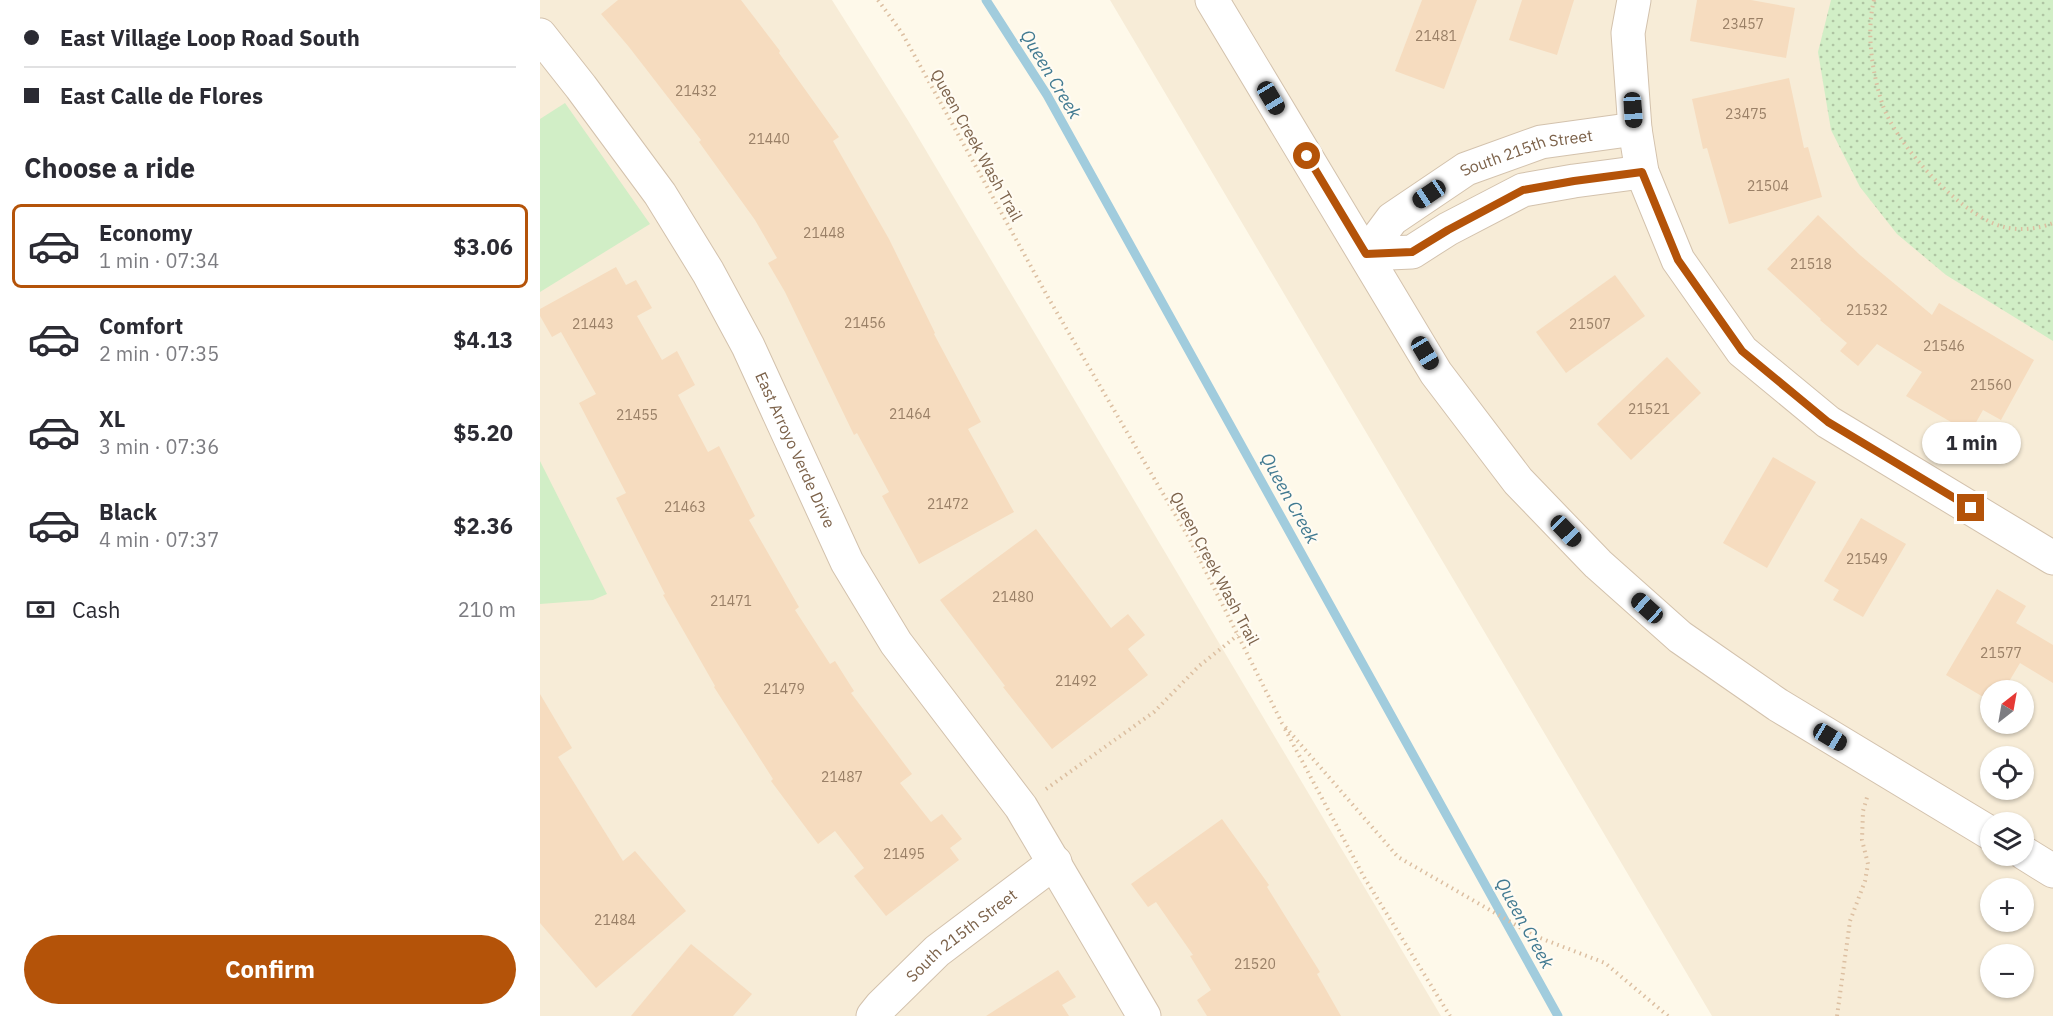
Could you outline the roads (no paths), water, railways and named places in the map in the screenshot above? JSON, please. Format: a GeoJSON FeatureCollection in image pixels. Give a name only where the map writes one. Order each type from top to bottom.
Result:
{"type":"FeatureCollection","features":[{"type":"Feature","properties":{"kind":"street"},"geometry":{"type":"LineString","coordinates":[[1212,0],[1436,373],[1518,481],[1598,564],[1680,638],[1778,705],[1980,827]]}},
{"type":"Feature","properties":{"kind":"street"},"geometry":{"type":"LineString","coordinates":[[1634,0],[1628,33],[1635,129],[1642,172],[1678,260],[1742,351],[1828,422],[2053,558]]}},
{"type":"Feature","properties":{"kind":"street","name":"East Arroyo Verde Drive"},"geometry":{"type":"LineString","coordinates":[[540,35],[660,194],[708,272],[748,346],[847,562],[896,643],[1021,807],[1144,1016]]}},
{"type":"Feature","properties":{"kind":"street","name":"South 215th Street"},"geometry":{"type":"LineString","coordinates":[[1366,254],[1392,219],[1466,169],[1541,142],[1635,129]]}},
{"type":"Feature","properties":{"kind":"street","name":"South 215th Street"},"geometry":{"type":"LineString","coordinates":[[1366,254],[1412,252],[1523,190],[1642,172]]}},
{"type":"Feature","properties":{"kind":"street"},"geometry":{"type":"LineString","coordinates":[[2034,859],[2053,871]]}},
{"type":"Feature","properties":{"kind":"street","name":"South 215th Street"},"geometry":{"type":"LineString","coordinates":[[873,1016],[937,951],[1055,862]]}},
{"type":"Feature","properties":{"kind":"waterway","name":"Queen Creek"},"geometry":{"type":"LineString","coordinates":[[986,0],[1047,95],[1558,1016]]}}]}
